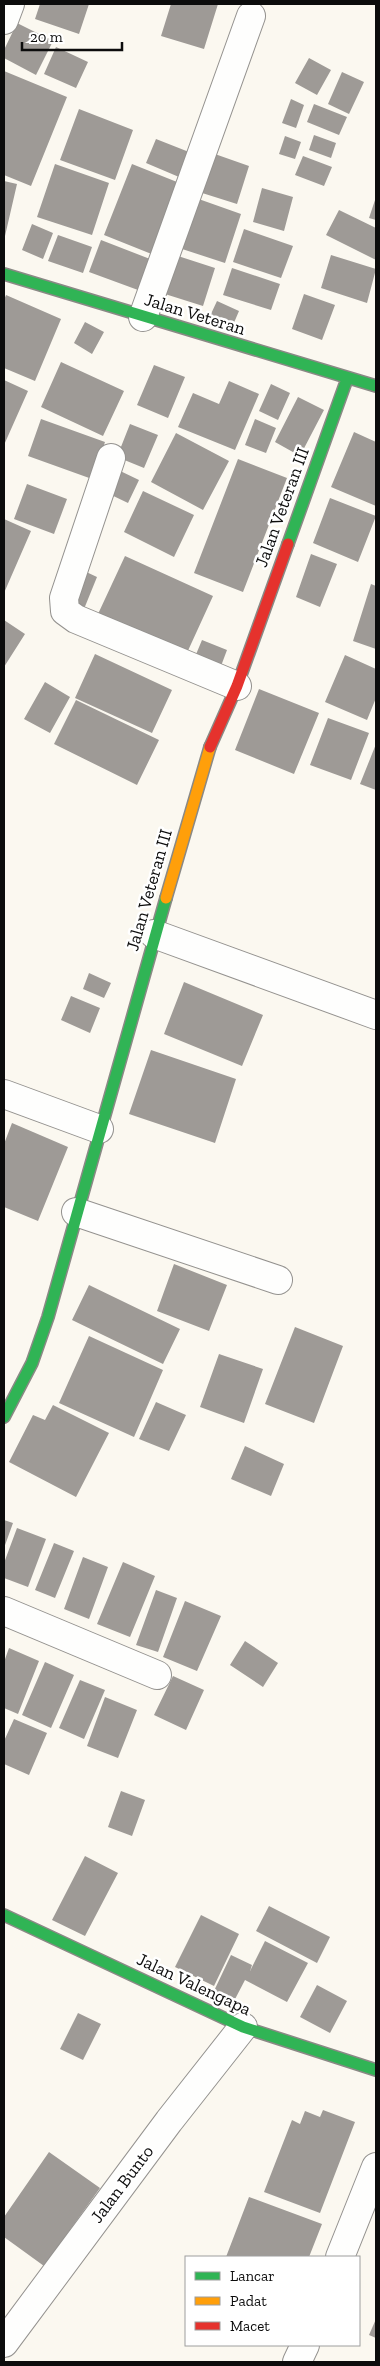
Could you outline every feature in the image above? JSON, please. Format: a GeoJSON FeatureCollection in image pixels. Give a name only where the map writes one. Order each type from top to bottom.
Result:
{"type":"FeatureCollection","features":[{"type":"Feature","properties":{"kind":"street"},"geometry":{"type":"LineString","coordinates":[[4,20],[10,4]]}},
{"type":"Feature","properties":{"kind":"street"},"geometry":{"type":"LineString","coordinates":[[143,317],[252,16]]}},
{"type":"Feature","properties":{"kind":"street","name":"Jalan Veteran"},"geometry":{"type":"LineString","coordinates":[[4,274],[376,386]]}},
{"type":"Feature","properties":{"kind":"street","name":"Jalan Veteran III"},"geometry":{"type":"LineString","coordinates":[[4,1417],[32,1363],[48,1317],[154,934],[206,757],[237,686],[347,378]]}},
{"type":"Feature","properties":{"kind":"street"},"geometry":{"type":"LineString","coordinates":[[112,458],[64,598],[65,611],[76,619],[237,686]]}},
{"type":"Feature","properties":{"kind":"street"},"geometry":{"type":"LineString","coordinates":[[154,934],[376,1015]]}},
{"type":"Feature","properties":{"kind":"street"},"geometry":{"type":"LineString","coordinates":[[4,1094],[99,1129]]}},
{"type":"Feature","properties":{"kind":"street"},"geometry":{"type":"LineString","coordinates":[[76,1212],[278,1280]]}},
{"type":"Feature","properties":{"kind":"street"},"geometry":{"type":"LineString","coordinates":[[4,1611],[157,1675]]}},
{"type":"Feature","properties":{"kind":"street","name":"Jalan Valengapa"},"geometry":{"type":"LineString","coordinates":[[4,1915],[243,2027],[376,2070]]}},
{"type":"Feature","properties":{"kind":"street","name":"Jalan Bunto"},"geometry":{"type":"LineString","coordinates":[[4,2343],[169,2121],[243,2027]]}},
{"type":"Feature","properties":{"kind":"street"},"geometry":{"type":"LineString","coordinates":[[340,2256],[376,2167]]}},
{"type":"Feature","properties":{"kind":"street"},"geometry":{"type":"LineString","coordinates":[[297,2362],[305,2346]]}},
{"type":"Feature","properties":{"kind":"building"},"geometry":{"type":"Polygon","coordinates":[[[40,4],[89,4],[79,34],[35,19],[40,4]]]}},
{"type":"Feature","properties":{"kind":"building"},"geometry":{"type":"Polygon","coordinates":[[[171,4],[218,4],[204,49],[161,36],[171,4]]]}},
{"type":"Feature","properties":{"kind":"building"},"geometry":{"type":"Polygon","coordinates":[[[17,23],[53,41],[36,75],[4,58],[4,50],[17,23]]]}},
{"type":"Feature","properties":{"kind":"building"},"geometry":{"type":"Polygon","coordinates":[[[56,47],[88,62],[76,88],[44,74],[56,47]]]}},
{"type":"Feature","properties":{"kind":"building"},"geometry":{"type":"Polygon","coordinates":[[[309,58],[331,70],[317,95],[295,83],[309,58]]]}},
{"type":"Feature","properties":{"kind":"building"},"geometry":{"type":"Polygon","coordinates":[[[4,71],[67,97],[31,186],[4,175],[4,71]]]}},
{"type":"Feature","properties":{"kind":"building"},"geometry":{"type":"Polygon","coordinates":[[[342,72],[364,82],[349,114],[328,104],[342,72]]]}},
{"type":"Feature","properties":{"kind":"building"},"geometry":{"type":"Polygon","coordinates":[[[291,99],[304,105],[296,128],[282,123],[291,99]]]}},
{"type":"Feature","properties":{"kind":"building"},"geometry":{"type":"Polygon","coordinates":[[[314,104],[347,117],[339,135],[307,122],[314,104]]]}},
{"type":"Feature","properties":{"kind":"building"},"geometry":{"type":"Polygon","coordinates":[[[79,109],[133,130],[115,180],[60,160],[79,109]]]}},
{"type":"Feature","properties":{"kind":"building"},"geometry":{"type":"Polygon","coordinates":[[[314,135],[336,143],[331,158],[309,150],[314,135]]]}},
{"type":"Feature","properties":{"kind":"building"},"geometry":{"type":"Polygon","coordinates":[[[285,136],[301,142],[295,159],[279,154],[285,136]]]}},
{"type":"Feature","properties":{"kind":"building"},"geometry":{"type":"Polygon","coordinates":[[[156,139],[189,152],[179,177],[146,163],[156,139]]]}},
{"type":"Feature","properties":{"kind":"building"},"geometry":{"type":"Polygon","coordinates":[[[212,153],[249,166],[237,204],[199,192],[212,153]]]}},
{"type":"Feature","properties":{"kind":"building"},"geometry":{"type":"Polygon","coordinates":[[[303,156],[332,167],[324,186],[295,175],[303,156]]]}},
{"type":"Feature","properties":{"kind":"building"},"geometry":{"type":"Polygon","coordinates":[[[55,164],[109,183],[92,235],[37,217],[55,164]]]}},
{"type":"Feature","properties":{"kind":"building"},"geometry":{"type":"Polygon","coordinates":[[[132,164],[182,184],[154,255],[104,235],[132,164]]]}},
{"type":"Feature","properties":{"kind":"building"},"geometry":{"type":"Polygon","coordinates":[[[4,181],[17,184],[5,236],[4,235],[4,181]]]}},
{"type":"Feature","properties":{"kind":"building"},"geometry":{"type":"Polygon","coordinates":[[[262,188],[293,197],[284,231],[253,222],[262,188]]]}},
{"type":"Feature","properties":{"kind":"building"},"geometry":{"type":"Polygon","coordinates":[[[193,197],[241,214],[225,263],[176,247],[193,197]]]}},
{"type":"Feature","properties":{"kind":"building"},"geometry":{"type":"Polygon","coordinates":[[[376,197],[376,220],[369,218],[376,197]]]}},
{"type":"Feature","properties":{"kind":"building"},"geometry":{"type":"Polygon","coordinates":[[[339,210],[376,228],[376,260],[326,235],[339,210]]]}},
{"type":"Feature","properties":{"kind":"building"},"geometry":{"type":"Polygon","coordinates":[[[32,224],[53,233],[43,259],[22,250],[32,224]]]}},
{"type":"Feature","properties":{"kind":"building"},"geometry":{"type":"Polygon","coordinates":[[[244,229],[293,246],[281,278],[233,262],[244,229]]]}},
{"type":"Feature","properties":{"kind":"building"},"geometry":{"type":"Polygon","coordinates":[[[58,235],[92,247],[83,273],[48,261],[58,235]]]}},
{"type":"Feature","properties":{"kind":"building"},"geometry":{"type":"Polygon","coordinates":[[[101,240],[150,259],[138,290],[89,272],[101,240]]]}},
{"type":"Feature","properties":{"kind":"building"},"geometry":{"type":"Polygon","coordinates":[[[331,255],[376,269],[367,303],[321,288],[331,255]]]}},
{"type":"Feature","properties":{"kind":"building"},"geometry":{"type":"Polygon","coordinates":[[[178,256],[215,268],[203,306],[165,294],[178,256]]]}},
{"type":"Feature","properties":{"kind":"building"},"geometry":{"type":"Polygon","coordinates":[[[232,268],[280,284],[271,310],[223,295],[232,268]]]}},
{"type":"Feature","properties":{"kind":"building"},"geometry":{"type":"Polygon","coordinates":[[[304,294],[335,305],[322,340],[292,329],[304,294]]]}},
{"type":"Feature","properties":{"kind":"building"},"geometry":{"type":"Polygon","coordinates":[[[6,295],[61,319],[35,381],[4,368],[4,300],[6,295]]]}},
{"type":"Feature","properties":{"kind":"building"},"geometry":{"type":"Polygon","coordinates":[[[217,301],[239,311],[233,325],[210,316],[217,301]]]}},
{"type":"Feature","properties":{"kind":"building"},"geometry":{"type":"Polygon","coordinates":[[[85,322],[104,332],[92,354],[74,343],[85,322]]]}},
{"type":"Feature","properties":{"kind":"building"},"geometry":{"type":"Polygon","coordinates":[[[61,362],[124,391],[103,436],[41,407],[61,362]]]}},
{"type":"Feature","properties":{"kind":"building"},"geometry":{"type":"Polygon","coordinates":[[[154,365],[185,377],[168,418],[137,405],[154,365]]]}},
{"type":"Feature","properties":{"kind":"building"},"geometry":{"type":"Polygon","coordinates":[[[4,380],[28,391],[4,445],[4,380]]]}},
{"type":"Feature","properties":{"kind":"building"},"geometry":{"type":"Polygon","coordinates":[[[229,381],[259,394],[235,450],[178,427],[193,393],[219,404],[229,381]]]}},
{"type":"Feature","properties":{"kind":"building"},"geometry":{"type":"Polygon","coordinates":[[[271,384],[290,393],[278,420],[259,411],[271,384]]]}},
{"type":"Feature","properties":{"kind":"building"},"geometry":{"type":"Polygon","coordinates":[[[298,397],[324,410],[300,456],[275,442],[298,397]]]}},
{"type":"Feature","properties":{"kind":"building"},"geometry":{"type":"Polygon","coordinates":[[[41,419],[105,442],[92,479],[28,456],[41,419]]]}},
{"type":"Feature","properties":{"kind":"building"},"geometry":{"type":"Polygon","coordinates":[[[255,419],[276,428],[266,453],[245,445],[255,419]]]}},
{"type":"Feature","properties":{"kind":"building"},"geometry":{"type":"Polygon","coordinates":[[[130,424],[158,435],[144,468],[117,457],[130,424]]]}},
{"type":"Feature","properties":{"kind":"building"},"geometry":{"type":"Polygon","coordinates":[[[354,432],[376,442],[376,506],[331,487],[354,432]]]}},
{"type":"Feature","properties":{"kind":"building"},"geometry":{"type":"Polygon","coordinates":[[[176,433],[229,461],[203,510],[151,482],[176,433]]]}},
{"type":"Feature","properties":{"kind":"building"},"geometry":{"type":"Polygon","coordinates":[[[238,459],[287,478],[243,592],[194,573],[238,459]]]}},
{"type":"Feature","properties":{"kind":"building"},"geometry":{"type":"Polygon","coordinates":[[[114,468],[139,480],[128,503],[103,491],[114,468]]]}},
{"type":"Feature","properties":{"kind":"building"},"geometry":{"type":"Polygon","coordinates":[[[27,484],[67,499],[54,534],[14,519],[27,484]]]}},
{"type":"Feature","properties":{"kind":"building"},"geometry":{"type":"Polygon","coordinates":[[[143,491],[194,515],[174,557],[124,532],[143,491]]]}},
{"type":"Feature","properties":{"kind":"building"},"geometry":{"type":"Polygon","coordinates":[[[330,498],[376,516],[358,562],[313,543],[330,498]]]}},
{"type":"Feature","properties":{"kind":"building"},"geometry":{"type":"Polygon","coordinates":[[[4,519],[31,531],[4,593],[4,519]]]}},
{"type":"Feature","properties":{"kind":"building"},"geometry":{"type":"Polygon","coordinates":[[[311,554],[337,564],[320,607],[296,597],[311,554]]]}},
{"type":"Feature","properties":{"kind":"building"},"geometry":{"type":"Polygon","coordinates":[[[125,556],[213,596],[186,655],[98,614],[125,556]]]}},
{"type":"Feature","properties":{"kind":"building"},"geometry":{"type":"Polygon","coordinates":[[[82,570],[97,577],[84,609],[69,603],[82,570]]]}},
{"type":"Feature","properties":{"kind":"building"},"geometry":{"type":"Polygon","coordinates":[[[371,584],[376,586],[376,649],[353,641],[371,584]]]}},
{"type":"Feature","properties":{"kind":"building"},"geometry":{"type":"Polygon","coordinates":[[[4,620],[25,634],[4,667],[4,620]]]}},
{"type":"Feature","properties":{"kind":"building"},"geometry":{"type":"Polygon","coordinates":[[[202,640],[227,650],[218,674],[192,664],[202,640]]]}},
{"type":"Feature","properties":{"kind":"building"},"geometry":{"type":"Polygon","coordinates":[[[95,654],[172,690],[152,733],[75,698],[95,654]]]}},
{"type":"Feature","properties":{"kind":"building"},"geometry":{"type":"Polygon","coordinates":[[[345,655],[376,669],[376,698],[367,720],[325,702],[345,655]]]}},
{"type":"Feature","properties":{"kind":"building"},"geometry":{"type":"Polygon","coordinates":[[[45,682],[70,697],[50,733],[24,719],[45,682]]]}},
{"type":"Feature","properties":{"kind":"building"},"geometry":{"type":"Polygon","coordinates":[[[259,689],[319,713],[294,774],[235,750],[259,689]]]}},
{"type":"Feature","properties":{"kind":"building"},"geometry":{"type":"Polygon","coordinates":[[[76,700],[159,740],[137,785],[54,744],[76,700]]]}},
{"type":"Feature","properties":{"kind":"building"},"geometry":{"type":"Polygon","coordinates":[[[328,718],[369,733],[351,780],[310,765],[328,718]]]}},
{"type":"Feature","properties":{"kind":"building"},"geometry":{"type":"Polygon","coordinates":[[[376,744],[376,790],[360,784],[376,744]]]}},
{"type":"Feature","properties":{"kind":"building"},"geometry":{"type":"Polygon","coordinates":[[[89,973],[111,983],[104,998],[83,989],[89,973]]]}},
{"type":"Feature","properties":{"kind":"building"},"geometry":{"type":"Polygon","coordinates":[[[184,982],[263,1015],[242,1066],[164,1034],[184,982]]]}},
{"type":"Feature","properties":{"kind":"building"},"geometry":{"type":"Polygon","coordinates":[[[71,996],[100,1008],[90,1033],[61,1020],[71,996]]]}},
{"type":"Feature","properties":{"kind":"building"},"geometry":{"type":"Polygon","coordinates":[[[151,1050],[236,1079],[215,1143],[129,1114],[151,1050]]]}},
{"type":"Feature","properties":{"kind":"building"},"geometry":{"type":"Polygon","coordinates":[[[12,1123],[68,1147],[38,1221],[4,1207],[4,1144],[12,1123]]]}},
{"type":"Feature","properties":{"kind":"building"},"geometry":{"type":"Polygon","coordinates":[[[174,1264],[227,1285],[209,1331],[157,1311],[174,1264]]]}},
{"type":"Feature","properties":{"kind":"building"},"geometry":{"type":"Polygon","coordinates":[[[89,1285],[180,1329],[163,1364],[72,1320],[89,1285]]]}},
{"type":"Feature","properties":{"kind":"building"},"geometry":{"type":"Polygon","coordinates":[[[295,1327],[343,1346],[314,1423],[265,1404],[295,1327]]]}},
{"type":"Feature","properties":{"kind":"building"},"geometry":{"type":"Polygon","coordinates":[[[89,1336],[163,1370],[134,1437],[59,1403],[89,1336]]]}},
{"type":"Feature","properties":{"kind":"building"},"geometry":{"type":"Polygon","coordinates":[[[219,1354],[263,1369],[244,1423],[200,1407],[219,1354]]]}},
{"type":"Feature","properties":{"kind":"building"},"geometry":{"type":"Polygon","coordinates":[[[156,1402],[186,1415],[169,1451],[139,1439],[156,1402]]]}},
{"type":"Feature","properties":{"kind":"building"},"geometry":{"type":"Polygon","coordinates":[[[53,1405],[109,1433],[76,1497],[9,1462],[33,1415],[45,1420],[53,1405]]]}},
{"type":"Feature","properties":{"kind":"building"},"geometry":{"type":"Polygon","coordinates":[[[245,1446],[284,1464],[271,1496],[231,1479],[245,1446]]]}},
{"type":"Feature","properties":{"kind":"building"},"geometry":{"type":"Polygon","coordinates":[[[4,1520],[13,1523],[4,1548],[4,1520]]]}},
{"type":"Feature","properties":{"kind":"building"},"geometry":{"type":"Polygon","coordinates":[[[17,1528],[46,1539],[28,1587],[4,1578],[4,1563],[17,1528]]]}},
{"type":"Feature","properties":{"kind":"building"},"geometry":{"type":"Polygon","coordinates":[[[54,1543],[74,1551],[55,1598],[35,1590],[54,1543]]]}},
{"type":"Feature","properties":{"kind":"building"},"geometry":{"type":"Polygon","coordinates":[[[83,1557],[108,1567],[89,1619],[64,1609],[83,1557]]]}},
{"type":"Feature","properties":{"kind":"building"},"geometry":{"type":"Polygon","coordinates":[[[123,1562],[155,1576],[130,1637],[97,1624],[123,1562]]]}},
{"type":"Feature","properties":{"kind":"building"},"geometry":{"type":"Polygon","coordinates":[[[156,1590],[177,1598],[158,1652],[136,1645],[156,1590]]]}},
{"type":"Feature","properties":{"kind":"building"},"geometry":{"type":"Polygon","coordinates":[[[185,1601],[221,1616],[197,1671],[163,1657],[185,1601]]]}},
{"type":"Feature","properties":{"kind":"building"},"geometry":{"type":"Polygon","coordinates":[[[245,1641],[278,1663],[263,1687],[230,1665],[245,1641]]]}},
{"type":"Feature","properties":{"kind":"building"},"geometry":{"type":"Polygon","coordinates":[[[9,1648],[39,1661],[18,1714],[4,1708],[4,1662],[9,1648]]]}},
{"type":"Feature","properties":{"kind":"building"},"geometry":{"type":"Polygon","coordinates":[[[45,1662],[74,1675],[51,1728],[22,1715],[45,1662]]]}},
{"type":"Feature","properties":{"kind":"building"},"geometry":{"type":"Polygon","coordinates":[[[173,1676],[204,1690],[186,1730],[154,1715],[173,1676]]]}},
{"type":"Feature","properties":{"kind":"building"},"geometry":{"type":"Polygon","coordinates":[[[80,1680],[105,1690],[84,1739],[59,1728],[80,1680]]]}},
{"type":"Feature","properties":{"kind":"building"},"geometry":{"type":"Polygon","coordinates":[[[105,1697],[137,1710],[118,1758],[87,1746],[105,1697]]]}},
{"type":"Feature","properties":{"kind":"building"},"geometry":{"type":"Polygon","coordinates":[[[14,1719],[47,1733],[29,1775],[4,1764],[4,1741],[14,1719]]]}},
{"type":"Feature","properties":{"kind":"building"},"geometry":{"type":"Polygon","coordinates":[[[121,1791],[145,1800],[132,1836],[108,1827],[121,1791]]]}},
{"type":"Feature","properties":{"kind":"building"},"geometry":{"type":"Polygon","coordinates":[[[85,1856],[118,1873],[85,1936],[52,1920],[85,1856]]]}},
{"type":"Feature","properties":{"kind":"building"},"geometry":{"type":"Polygon","coordinates":[[[269,1906],[330,1937],[317,1963],[256,1931],[269,1906]]]}},
{"type":"Feature","properties":{"kind":"building"},"geometry":{"type":"Polygon","coordinates":[[[201,1915],[239,1934],[214,1986],[175,1967],[201,1915]]]}},
{"type":"Feature","properties":{"kind":"building"},"geometry":{"type":"Polygon","coordinates":[[[265,1941],[308,1963],[287,2002],[245,1980],[233,2003],[213,1993],[231,1955],[252,1965],[250,1971],[265,1941]]]}},
{"type":"Feature","properties":{"kind":"building"},"geometry":{"type":"Polygon","coordinates":[[[317,1985],[347,2001],[330,2033],[300,2017],[317,1985]]]}},
{"type":"Feature","properties":{"kind":"building"},"geometry":{"type":"Polygon","coordinates":[[[78,2013],[101,2024],[83,2060],[60,2049],[78,2013]]]}},
{"type":"Feature","properties":{"kind":"building"},"geometry":{"type":"Polygon","coordinates":[[[323,2110],[355,2122],[320,2213],[264,2192],[292,2120],[300,2124],[305,2111],[320,2117],[323,2110]]]}},
{"type":"Feature","properties":{"kind":"building"},"geometry":{"type":"Polygon","coordinates":[[[49,2152],[100,2188],[44,2266],[4,2237],[4,2217],[49,2152]]]}},
{"type":"Feature","properties":{"kind":"building"},"geometry":{"type":"Polygon","coordinates":[[[249,2197],[322,2224],[309,2256],[226,2256],[249,2197]]]}},
{"type":"Feature","properties":{"kind":"building"},"geometry":{"type":"Polygon","coordinates":[[[376,2319],[376,2338],[369,2335],[376,2319]]]}},
{"type":"Feature","properties":{"kind":"traffic: fast"},"geometry":{"type":"LineString","coordinates":[[4,274],[376,386]]}},
{"type":"Feature","properties":{"kind":"traffic: fast"},"geometry":{"type":"LineString","coordinates":[[288,544],[347,379]]}},
{"type":"Feature","properties":{"kind":"traffic: fast"},"geometry":{"type":"LineString","coordinates":[[4,1417],[32,1363],[48,1317],[166,898]]}},
{"type":"Feature","properties":{"kind":"traffic: fast"},"geometry":{"type":"LineString","coordinates":[[4,1915],[243,2027],[376,2070]]}},
{"type":"Feature","properties":{"kind":"traffic: slow"},"geometry":{"type":"LineString","coordinates":[[166,898],[210,747]]}},
{"type":"Feature","properties":{"kind":"traffic: jam"},"geometry":{"type":"LineString","coordinates":[[210,747],[237,686],[288,544]]}}]}
